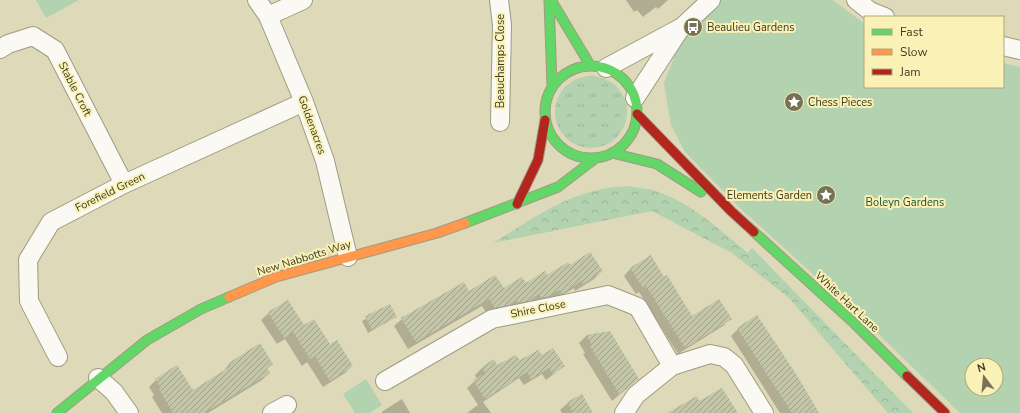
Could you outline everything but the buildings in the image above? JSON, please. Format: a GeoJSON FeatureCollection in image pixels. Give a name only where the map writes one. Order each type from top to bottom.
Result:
{"type":"FeatureCollection","features":[{"type":"Feature","properties":{"kind":"street","name":"Goldenacres"},"geometry":{"type":"LineString","coordinates":[[258,0],[268,16],[304,102],[325,161],[348,257]]}},
{"type":"Feature","properties":{"kind":"street"},"geometry":{"type":"LineString","coordinates":[[268,16],[303,0]]}},
{"type":"Feature","properties":{"kind":"street","name":"Beauchamps Close"},"geometry":{"type":"LineString","coordinates":[[499,0],[502,24],[500,122]]}},
{"type":"Feature","properties":{"kind":"street"},"geometry":{"type":"LineString","coordinates":[[545,120],[547,128],[556,142],[568,152],[580,157],[596,158],[612,153],[625,143],[634,129],[636,106],[628,84],[620,76],[598,66],[550,0]]}},
{"type":"Feature","properties":{"kind":"street"},"geometry":{"type":"LineString","coordinates":[[517,204],[538,160],[545,120],[545,104],[552,85],[550,0]]}},
{"type":"Feature","properties":{"kind":"street"},"geometry":{"type":"LineString","coordinates":[[552,85],[564,74],[578,67],[598,66],[682,27],[712,0]]}},
{"type":"Feature","properties":{"kind":"street"},"geometry":{"type":"LineString","coordinates":[[856,0],[870,11],[882,16]]}},
{"type":"Feature","properties":{"kind":"street"},"geometry":{"type":"LineString","coordinates":[[636,106],[682,27]]}},
{"type":"Feature","properties":{"kind":"street","name":"Stable Croft"},"geometry":{"type":"LineString","coordinates":[[0,49],[8,44],[33,36],[55,50],[124,184]]}},
{"type":"Feature","properties":{"kind":"street"},"geometry":{"type":"LineString","coordinates":[[1004,46],[1020,50]]}},
{"type":"Feature","properties":{"kind":"street","name":"Forefield Green"},"geometry":{"type":"LineString","coordinates":[[58,358],[30,301],[28,260],[51,222],[124,184],[304,102]]}},
{"type":"Feature","properties":{"kind":"street","name":"White Hart Lane"},"geometry":{"type":"LineString","coordinates":[[636,106],[731,211],[855,324],[945,413]]}},
{"type":"Feature","properties":{"kind":"street","name":"White Hart Lane"},"geometry":{"type":"LineString","coordinates":[[612,153],[657,164],[731,211]]}},
{"type":"Feature","properties":{"kind":"street","name":"New Nabbotts Way"},"geometry":{"type":"LineString","coordinates":[[57,413],[98,378],[147,340],[201,309],[276,277],[437,233],[517,204],[558,187],[596,158]]}},
{"type":"Feature","properties":{"kind":"street","name":"Shire Close"},"geometry":{"type":"LineString","coordinates":[[385,381],[492,319],[608,295],[638,306],[672,366]]}},
{"type":"Feature","properties":{"kind":"street"},"geometry":{"type":"LineString","coordinates":[[624,413],[636,395],[672,366],[710,354],[724,357],[734,365],[764,413]]}},
{"type":"Feature","properties":{"kind":"street"},"geometry":{"type":"LineString","coordinates":[[98,378],[114,392],[129,413]]}},
{"type":"Feature","properties":{"kind":"green space"},"geometry":{"type":"Polygon","coordinates":[[[36,0],[79,0],[46,18],[36,0]]]}},
{"type":"Feature","properties":{"kind":"green space","name":"Boleyn Gardens"},"geometry":{"type":"Polygon","coordinates":[[[718,0],[833,0],[864,23],[864,88],[1004,88],[1004,63],[1020,67],[1020,413],[960,413],[867,323],[741,209],[685,152],[671,125],[664,83],[684,32],[718,0]]]}},
{"type":"Feature","properties":{"kind":"green space"},"geometry":{"type":"Polygon","coordinates":[[[584,76],[598,76],[605,78],[617,86],[625,98],[627,112],[625,126],[617,138],[605,146],[598,148],[584,148],[577,146],[565,138],[557,126],[555,119],[555,105],[557,98],[565,86],[577,78],[584,76]]]}},
{"type":"Feature","properties":{"kind":"green space"},"geometry":{"type":"Polygon","coordinates":[[[628,186],[653,190],[681,202],[748,253],[752,248],[913,413],[888,413],[789,298],[732,253],[652,211],[493,243],[541,213],[572,198],[607,188],[628,186]]]}},
{"type":"Feature","properties":{"kind":"green space"},"geometry":{"type":"Polygon","coordinates":[[[366,379],[382,405],[370,413],[355,413],[343,394],[366,379]]]}},
{"type":"Feature","properties":{"kind":"traffic: fast"},"geometry":{"type":"LineString","coordinates":[[549,0],[552,85]]}},
{"type":"Feature","properties":{"kind":"traffic: fast"},"geometry":{"type":"LineString","coordinates":[[551,0],[590,65]]}},
{"type":"Feature","properties":{"kind":"traffic: fast"},"geometry":{"type":"LineString","coordinates":[[591,66],[609,69],[624,79],[634,94],[637,112],[634,130],[624,145],[609,155],[591,158],[573,155],[558,145],[548,130],[545,112],[548,94],[558,79],[573,69],[591,66]]}},
{"type":"Feature","properties":{"kind":"traffic: fast"},"geometry":{"type":"LineString","coordinates":[[612,153],[657,164],[701,192]]}},
{"type":"Feature","properties":{"kind":"traffic: fast"},"geometry":{"type":"LineString","coordinates":[[465,223],[558,187],[596,158]]}},
{"type":"Feature","properties":{"kind":"traffic: fast"},"geometry":{"type":"LineString","coordinates":[[754,232],[855,324],[907,376]]}},
{"type":"Feature","properties":{"kind":"traffic: fast"},"geometry":{"type":"LineString","coordinates":[[57,413],[147,340],[201,309],[229,297]]}},
{"type":"Feature","properties":{"kind":"traffic: slow"},"geometry":{"type":"LineString","coordinates":[[229,297],[276,277],[437,233],[465,223]]}},
{"type":"Feature","properties":{"kind":"traffic: jam"},"geometry":{"type":"LineString","coordinates":[[637,114],[731,211],[754,232]]}},
{"type":"Feature","properties":{"kind":"traffic: jam"},"geometry":{"type":"LineString","coordinates":[[517,204],[538,160],[545,120]]}},
{"type":"Feature","properties":{"kind":"traffic: jam"},"geometry":{"type":"LineString","coordinates":[[907,376],[945,413]]}},
{"type":"Feature","properties":{"kind":"place","name":"Beaulieu Gardens"},"geometry":{"type":"Point","coordinates":[693,27]}},
{"type":"Feature","properties":{"kind":"place","name":"Chess Pieces"},"geometry":{"type":"Point","coordinates":[794,102]}},
{"type":"Feature","properties":{"kind":"place","name":"Elements Garden"},"geometry":{"type":"Point","coordinates":[826,195]}}]}
